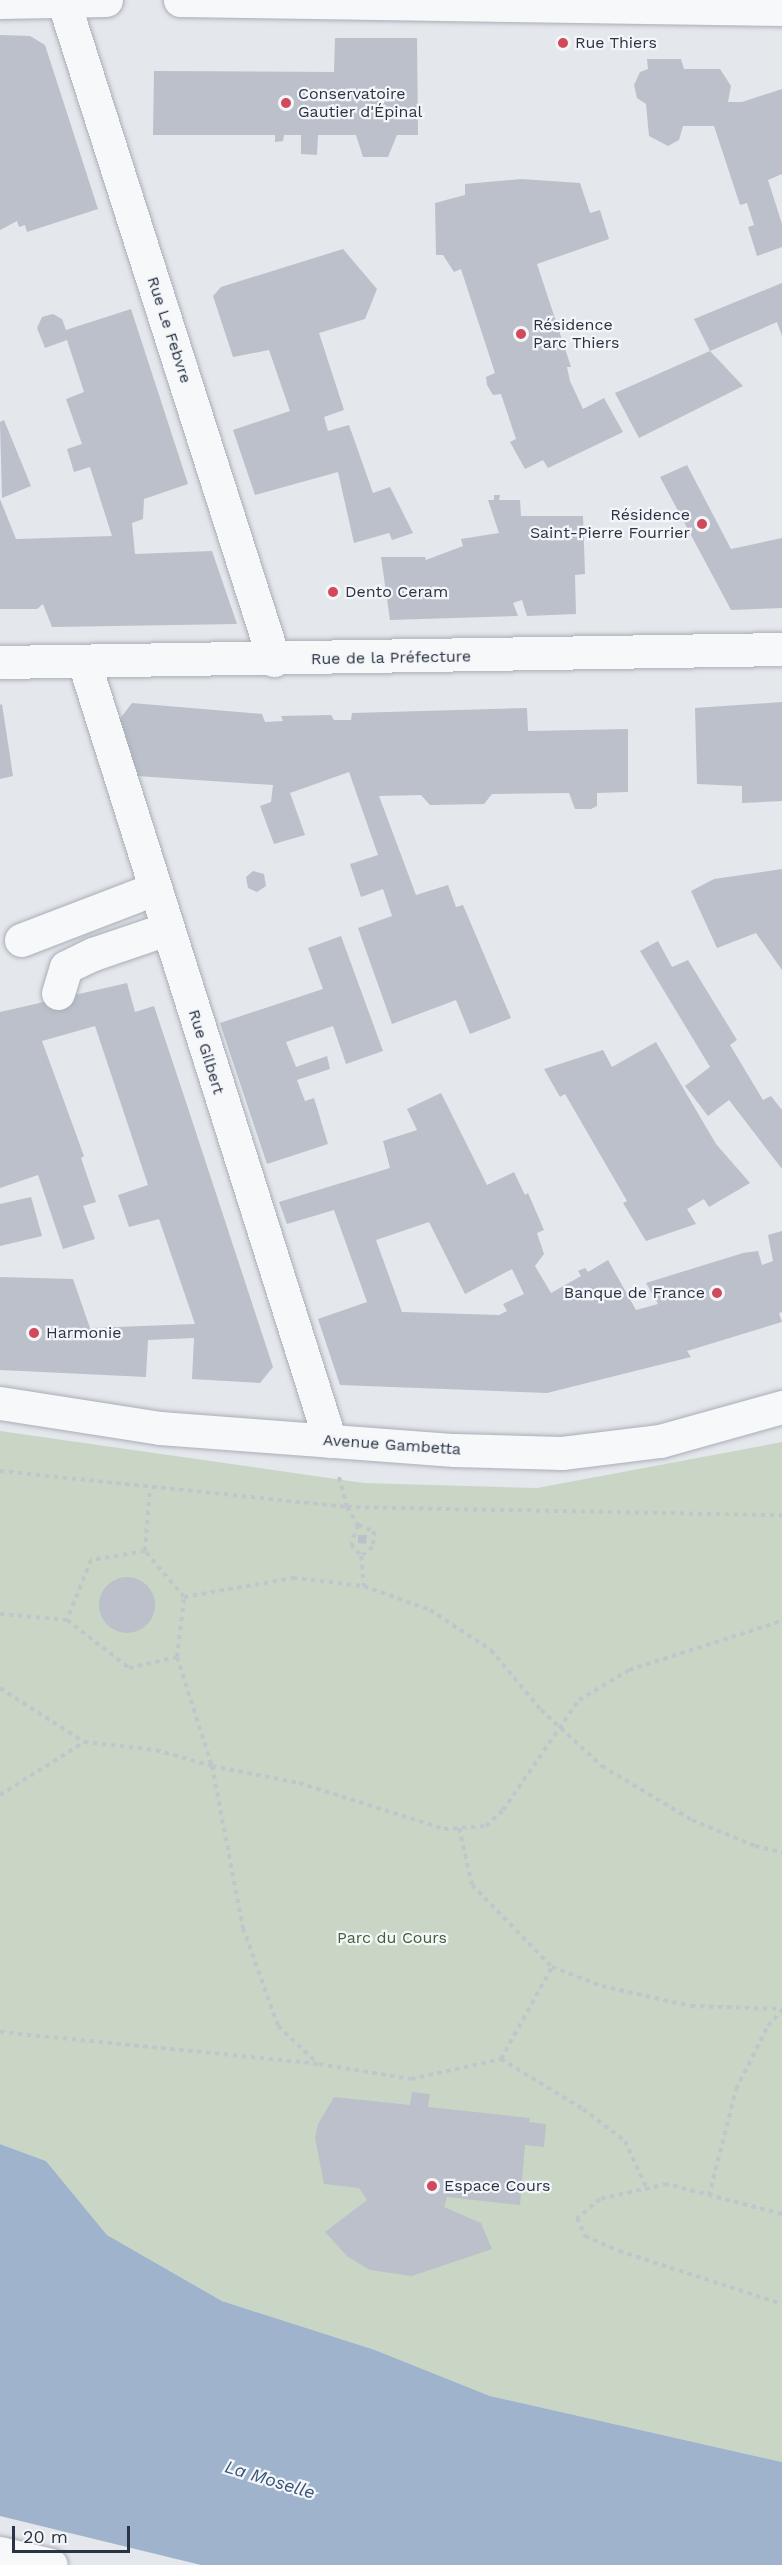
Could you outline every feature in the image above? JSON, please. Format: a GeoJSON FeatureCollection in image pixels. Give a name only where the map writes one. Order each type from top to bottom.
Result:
{"type":"FeatureCollection","features":[{"type":"Feature","properties":{"kind":"street","name":"Rue Le Febvre"},"geometry":{"type":"LineString","coordinates":[[63,0],[274,660]]}},
{"type":"Feature","properties":{"kind":"street"},"geometry":{"type":"LineString","coordinates":[[0,2],[106,0]]}},
{"type":"Feature","properties":{"kind":"street"},"geometry":{"type":"LineString","coordinates":[[180,0],[782,9]]}},
{"type":"Feature","properties":{"kind":"street","name":"Rue de la Préfecture"},"geometry":{"type":"LineString","coordinates":[[0,662],[274,660],[782,649]]}},
{"type":"Feature","properties":{"kind":"street","name":"Rue Gilbert"},"geometry":{"type":"LineString","coordinates":[[84,662],[330,1441]]}},
{"type":"Feature","properties":{"kind":"street"},"geometry":{"type":"LineString","coordinates":[[21,940],[154,889]]}},
{"type":"Feature","properties":{"kind":"street"},"geometry":{"type":"LineString","coordinates":[[58,993],[66,967],[86,956],[167,929]]}},
{"type":"Feature","properties":{"kind":"street","name":"Avenue Gambetta"},"geometry":{"type":"LineString","coordinates":[[0,1403],[160,1428],[330,1441],[562,1453],[660,1441],[782,1407]]}},
{"type":"Feature","properties":{"kind":"street"},"geometry":{"type":"LineString","coordinates":[[0,2553],[51,2565]]}},
{"type":"Feature","properties":{"kind":"path"},"geometry":{"type":"LineString","coordinates":[[0,1471],[347,1507],[782,1515]]}},
{"type":"Feature","properties":{"kind":"path"},"geometry":{"type":"LineString","coordinates":[[150,1488],[145,1551],[184,1597],[177,1657],[212,1766],[243,1928],[278,2026],[319,2064]]}},
{"type":"Feature","properties":{"kind":"path"},"geometry":{"type":"LineString","coordinates":[[347,1507],[358,1524],[374,1531],[373,1547],[361,1556]]}},
{"type":"Feature","properties":{"kind":"path"},"geometry":{"type":"LineString","coordinates":[[358,1524],[351,1544],[361,1556],[364,1586]]}},
{"type":"Feature","properties":{"kind":"path"},"geometry":{"type":"LineString","coordinates":[[67,1620],[92,1560],[145,1551]]}},
{"type":"Feature","properties":{"kind":"path"},"geometry":{"type":"LineString","coordinates":[[184,1597],[293,1578],[364,1586],[430,1610],[491,1650],[558,1729],[602,1766],[692,1820],[754,1846],[782,1852]]}},
{"type":"Feature","properties":{"kind":"path"},"geometry":{"type":"LineString","coordinates":[[0,1614],[67,1620],[129,1668],[177,1657]]}},
{"type":"Feature","properties":{"kind":"path"},"geometry":{"type":"LineString","coordinates":[[0,1688],[84,1742],[156,1750],[212,1766],[299,1783],[444,1829],[486,1826],[503,1810],[579,1700],[629,1670],[782,1621]]}},
{"type":"Feature","properties":{"kind":"path"},"geometry":{"type":"LineString","coordinates":[[0,1795],[84,1742]]}},
{"type":"Feature","properties":{"kind":"path"},"geometry":{"type":"LineString","coordinates":[[459,1828],[472,1885],[552,1967],[602,1986],[692,2006],[782,2009],[768,2026],[736,2089],[709,2196]]}},
{"type":"Feature","properties":{"kind":"path"},"geometry":{"type":"LineString","coordinates":[[501,2059],[552,1967]]}},
{"type":"Feature","properties":{"kind":"path"},"geometry":{"type":"LineString","coordinates":[[0,2032],[319,2064],[411,2079],[501,2059],[590,2114],[626,2141],[647,2189]]}},
{"type":"Feature","properties":{"kind":"path"},"geometry":{"type":"LineString","coordinates":[[782,2214],[666,2184],[600,2199],[577,2218],[585,2236],[619,2251],[782,2304]]}},
{"type":"Feature","properties":{"kind":"green space","name":"Parc du Cours"},"geometry":{"type":"Polygon","coordinates":[[[0,1431],[364,1483],[537,1488],[782,1442],[782,2462],[490,2396],[375,2350],[222,2301],[107,2235],[46,2161],[0,2144],[0,1431]]]}},
{"type":"Feature","properties":{"kind":"water","name":"La Moselle"},"geometry":{"type":"Polygon","coordinates":[[[0,2144],[46,2161],[107,2235],[222,2301],[375,2350],[490,2396],[782,2462],[782,2565],[201,2565],[0,2516],[0,2144]]]}},
{"type":"Feature","properties":{"kind":"building"},"geometry":{"type":"Polygon","coordinates":[[[0,35],[30,36],[45,45],[98,209],[27,232],[25,225],[19,227],[17,221],[0,230],[0,35]]]}},
{"type":"Feature","properties":{"kind":"building","name":"Conservatoire Gautier d'Épinal"},"geometry":{"type":"Polygon","coordinates":[[[335,38],[417,38],[418,135],[397,135],[388,157],[363,157],[356,135],[318,135],[317,155],[301,154],[301,135],[284,135],[283,141],[275,142],[275,135],[153,135],[154,71],[334,72],[335,38]]]}},
{"type":"Feature","properties":{"kind":"building"},"geometry":{"type":"Polygon","coordinates":[[[647,59],[681,59],[684,69],[720,69],[731,86],[728,102],[742,102],[782,89],[782,174],[768,180],[782,224],[782,247],[757,256],[748,227],[754,225],[747,203],[740,205],[714,126],[683,126],[679,140],[668,146],[649,136],[646,104],[637,98],[634,85],[640,72],[648,69],[647,59]]]}},
{"type":"Feature","properties":{"kind":"building","name":"Résidence Parc Thiers"},"geometry":{"type":"Polygon","coordinates":[[[521,179],[580,183],[590,213],[600,210],[609,239],[537,264],[571,367],[567,367],[570,381],[583,409],[604,398],[623,432],[548,468],[543,460],[525,469],[510,442],[516,439],[501,394],[493,395],[487,385],[486,377],[495,373],[461,269],[454,272],[443,255],[436,255],[435,203],[465,195],[465,184],[521,179]]]}},
{"type":"Feature","properties":{"kind":"building"},"geometry":{"type":"Polygon","coordinates":[[[343,249],[377,289],[365,319],[319,333],[344,410],[324,417],[328,431],[349,425],[373,493],[390,487],[413,533],[392,540],[389,533],[354,543],[338,472],[255,495],[233,430],[290,411],[269,350],[233,357],[213,296],[221,287],[343,249]]]}},
{"type":"Feature","properties":{"kind":"building"},"geometry":{"type":"Polygon","coordinates":[[[782,283],[782,336],[777,322],[710,351],[694,319],[782,283]]]}},
{"type":"Feature","properties":{"kind":"building"},"geometry":{"type":"Polygon","coordinates":[[[131,309],[188,484],[144,499],[143,519],[132,523],[135,554],[212,551],[237,624],[52,627],[43,604],[37,609],[0,609],[0,499],[16,539],[112,536],[90,467],[74,472],[67,449],[82,444],[66,399],[84,392],[67,340],[45,348],[37,328],[42,317],[53,314],[62,319],[66,330],[131,309]]]}},
{"type":"Feature","properties":{"kind":"building"},"geometry":{"type":"Polygon","coordinates":[[[710,351],[743,386],[639,438],[615,393],[710,351]]]}},
{"type":"Feature","properties":{"kind":"building"},"geometry":{"type":"Polygon","coordinates":[[[4,420],[31,486],[2,498],[0,422],[4,420]]]}},
{"type":"Feature","properties":{"kind":"building","name":"Résidence Saint-Pierre Fourrier"},"geometry":{"type":"Polygon","coordinates":[[[687,465],[731,549],[782,538],[782,608],[731,610],[660,477],[687,465]]]}},
{"type":"Feature","properties":{"kind":"building"},"geometry":{"type":"Polygon","coordinates":[[[494,495],[500,495],[499,500],[520,500],[521,516],[583,516],[585,574],[575,575],[576,614],[527,616],[522,600],[513,603],[518,616],[390,620],[381,557],[425,557],[426,560],[463,546],[461,539],[499,533],[488,500],[494,500],[494,495]]]}},
{"type":"Feature","properties":{"kind":"building"},"geometry":{"type":"Polygon","coordinates":[[[782,702],[782,801],[742,803],[742,786],[697,784],[695,708],[782,702]]]}},
{"type":"Feature","properties":{"kind":"building"},"geometry":{"type":"Polygon","coordinates":[[[132,703],[262,714],[265,722],[283,721],[281,716],[331,715],[334,720],[351,720],[352,713],[527,708],[528,731],[628,729],[628,792],[597,793],[597,806],[591,809],[575,809],[569,793],[492,794],[484,804],[430,805],[421,795],[379,796],[416,895],[448,885],[456,907],[463,905],[511,1018],[470,1034],[456,1000],[392,1024],[358,928],[392,916],[383,889],[361,897],[350,864],[378,855],[349,772],[290,793],[305,835],[274,844],[260,806],[271,802],[273,785],[137,776],[119,720],[132,703]]]}},
{"type":"Feature","properties":{"kind":"building"},"geometry":{"type":"Polygon","coordinates":[[[2,704],[13,776],[0,779],[0,705],[2,704]]]}},
{"type":"Feature","properties":{"kind":"building"},"geometry":{"type":"Polygon","coordinates":[[[782,869],[782,970],[756,933],[717,948],[691,891],[714,879],[782,869]]]}},
{"type":"Feature","properties":{"kind":"building"},"geometry":{"type":"Polygon","coordinates":[[[253,871],[264,874],[266,886],[257,892],[248,888],[246,877],[253,871]]]}},
{"type":"Feature","properties":{"kind":"building"},"geometry":{"type":"Polygon","coordinates":[[[341,936],[383,1051],[346,1064],[333,1026],[286,1042],[296,1067],[327,1056],[330,1069],[297,1080],[305,1101],[314,1098],[328,1144],[267,1164],[220,1023],[323,989],[308,948],[341,936]]]}},
{"type":"Feature","properties":{"kind":"building"},"geometry":{"type":"Polygon","coordinates":[[[658,941],[672,967],[688,960],[737,1040],[730,1045],[763,1100],[771,1096],[782,1110],[782,1169],[729,1100],[708,1116],[685,1086],[710,1067],[640,951],[658,941]]]}},
{"type":"Feature","properties":{"kind":"building"},"geometry":{"type":"Polygon","coordinates":[[[127,983],[135,1012],[154,1006],[184,1096],[273,1367],[260,1383],[192,1379],[194,1338],[148,1340],[146,1377],[0,1370],[0,1277],[73,1279],[90,1328],[195,1324],[159,1219],[129,1227],[118,1195],[148,1185],[95,1026],[42,1041],[84,1156],[81,1158],[96,1202],[83,1206],[95,1239],[63,1249],[38,1175],[0,1188],[0,1012],[127,983]]]}},
{"type":"Feature","properties":{"kind":"building"},"geometry":{"type":"Polygon","coordinates":[[[656,1042],[716,1144],[750,1183],[709,1207],[704,1199],[687,1209],[696,1224],[646,1241],[623,1203],[627,1201],[565,1094],[560,1097],[544,1069],[603,1050],[612,1067],[656,1042]]]}},
{"type":"Feature","properties":{"kind":"building"},"geometry":{"type":"Polygon","coordinates":[[[441,1093],[487,1185],[514,1172],[525,1195],[528,1193],[544,1230],[537,1233],[544,1254],[535,1266],[551,1293],[581,1276],[578,1271],[585,1268],[588,1272],[608,1260],[636,1310],[658,1304],[646,1283],[743,1253],[758,1251],[762,1265],[773,1261],[768,1235],[782,1231],[782,1312],[779,1313],[782,1322],[687,1351],[691,1357],[547,1393],[340,1385],[318,1319],[367,1302],[334,1210],[287,1224],[279,1202],[390,1168],[383,1141],[417,1130],[407,1109],[441,1093]],[[429,1222],[376,1240],[402,1312],[499,1315],[507,1311],[503,1304],[524,1294],[512,1269],[465,1294],[429,1222]]]}},
{"type":"Feature","properties":{"kind":"building"},"geometry":{"type":"Polygon","coordinates":[[[31,1197],[42,1236],[0,1246],[0,1204],[31,1197]]]}},
{"type":"Feature","properties":{"kind":"building"},"geometry":{"type":"Polygon","coordinates":[[[358,1535],[367,1535],[366,1544],[358,1543],[358,1535]]]}},
{"type":"Feature","properties":{"kind":"building"},"geometry":{"type":"Polygon","coordinates":[[[127,1577],[138,1579],[147,1585],[153,1594],[155,1605],[153,1616],[147,1625],[138,1631],[127,1633],[116,1631],[107,1625],[101,1616],[99,1605],[101,1594],[107,1585],[116,1579],[127,1577]]]}},
{"type":"Feature","properties":{"kind":"building","name":"Espace Cours"},"geometry":{"type":"Polygon","coordinates":[[[412,2092],[430,2094],[428,2107],[530,2118],[529,2122],[546,2124],[544,2147],[525,2145],[520,2205],[447,2197],[444,2207],[481,2223],[492,2249],[412,2276],[370,2270],[348,2257],[325,2232],[367,2200],[359,2188],[324,2184],[315,2138],[318,2124],[334,2097],[410,2105],[412,2092]]]}},
{"type":"Feature","properties":{"kind":"place","name":"Rue Thiers"},"geometry":{"type":"Point","coordinates":[563,43]}},
{"type":"Feature","properties":{"kind":"place","name":"Conservatoire Gautier d'Épinal"},"geometry":{"type":"Point","coordinates":[286,103]}},
{"type":"Feature","properties":{"kind":"place","name":"Résidence Parc Thiers"},"geometry":{"type":"Point","coordinates":[521,334]}},
{"type":"Feature","properties":{"kind":"place","name":"Résidence Saint-Pierre Fourrier"},"geometry":{"type":"Point","coordinates":[702,524]}},
{"type":"Feature","properties":{"kind":"place","name":"Dento Ceram"},"geometry":{"type":"Point","coordinates":[333,592]}},
{"type":"Feature","properties":{"kind":"place","name":"Banque de France"},"geometry":{"type":"Point","coordinates":[717,1293]}},
{"type":"Feature","properties":{"kind":"place","name":"Harmonie"},"geometry":{"type":"Point","coordinates":[34,1333]}},
{"type":"Feature","properties":{"kind":"place","name":"Espace Cours"},"geometry":{"type":"Point","coordinates":[432,2186]}}]}
